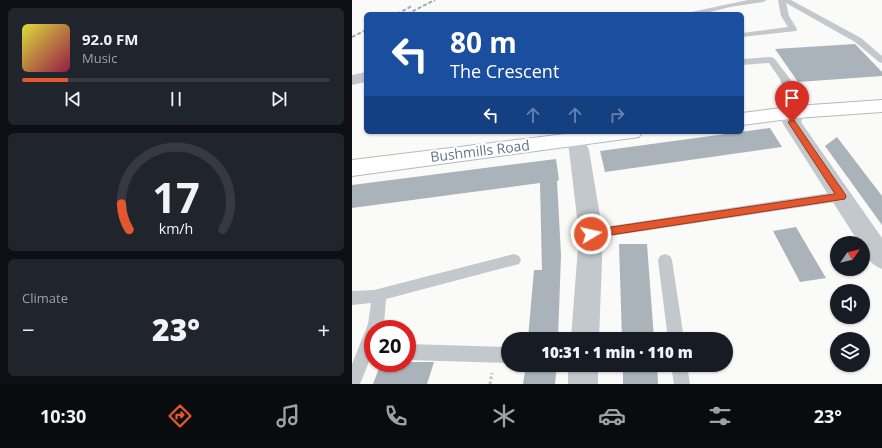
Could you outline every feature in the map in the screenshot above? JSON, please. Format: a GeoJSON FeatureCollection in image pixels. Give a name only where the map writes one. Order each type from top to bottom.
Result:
{"type":"FeatureCollection","features":[{"type":"Feature","properties":{"kind":"main road"},"geometry":{"type":"LineString","coordinates":[[744,119],[796,112],[882,106]]}},
{"type":"Feature","properties":{"kind":"main road","name":"Bushmills Road"},"geometry":{"type":"LineString","coordinates":[[352,168],[616,134]]}},
{"type":"Feature","properties":{"kind":"street"},"geometry":{"type":"LineString","coordinates":[[352,80],[364,77]]}},
{"type":"Feature","properties":{"kind":"street"},"geometry":{"type":"LineString","coordinates":[[796,112],[792,122],[882,258]]}},
{"type":"Feature","properties":{"kind":"street"},"geometry":{"type":"LineString","coordinates":[[575,139],[579,150],[591,234],[584,332]]}},
{"type":"Feature","properties":{"kind":"street"},"geometry":{"type":"LineString","coordinates":[[582,384],[583,372]]}},
{"type":"Feature","properties":{"kind":"lane"},"geometry":{"type":"LineString","coordinates":[[700,12],[727,3],[763,0]]}},
{"type":"Feature","properties":{"kind":"lane"},"geometry":{"type":"LineString","coordinates":[[744,35],[793,30],[784,16],[782,0]]}},
{"type":"Feature","properties":{"kind":"lane"},"geometry":{"type":"LineString","coordinates":[[786,0],[858,40],[882,60]]}},
{"type":"Feature","properties":{"kind":"lane"},"geometry":{"type":"LineString","coordinates":[[744,62],[771,60],[785,79],[796,112]]}},
{"type":"Feature","properties":{"kind":"lane"},"geometry":{"type":"LineString","coordinates":[[591,234],[842,196]]}},
{"type":"Feature","properties":{"kind":"lane"},"geometry":{"type":"LineString","coordinates":[[352,298],[377,296],[379,294],[514,260]]}},
{"type":"Feature","properties":{"kind":"lane"},"geometry":{"type":"LineString","coordinates":[[665,260],[675,332]]}},
{"type":"Feature","properties":{"kind":"lane"},"geometry":{"type":"LineString","coordinates":[[376,320],[379,294]]}},
{"type":"Feature","properties":{"kind":"lane"},"geometry":{"type":"LineString","coordinates":[[416,352],[501,355]]}},
{"type":"Feature","properties":{"kind":"lane"},"geometry":{"type":"LineString","coordinates":[[352,384],[364,361]]}},
{"type":"Feature","properties":{"kind":"lane"},"geometry":{"type":"LineString","coordinates":[[680,372],[682,384]]}},
{"type":"Feature","properties":{"kind":"building"},"geometry":{"type":"Polygon","coordinates":[[[855,44],[882,72],[882,76],[798,82],[775,49],[855,44]]]}},
{"type":"Feature","properties":{"kind":"building"},"geometry":{"type":"Polygon","coordinates":[[[770,128],[782,147],[605,172],[600,151],[726,134],[744,134],[744,132],[770,128]]]}},
{"type":"Feature","properties":{"kind":"building"},"geometry":{"type":"Polygon","coordinates":[[[837,137],[882,196],[882,225],[825,146],[837,137]]]}},
{"type":"Feature","properties":{"kind":"building"},"geometry":{"type":"Polygon","coordinates":[[[556,159],[559,180],[557,181],[561,255],[558,332],[529,332],[534,270],[542,270],[540,183],[352,208],[352,185],[556,159]]]}},
{"type":"Feature","properties":{"kind":"building"},"geometry":{"type":"Polygon","coordinates":[[[796,227],[826,278],[800,282],[773,231],[796,227]]]}},
{"type":"Feature","properties":{"kind":"building"},"geometry":{"type":"Polygon","coordinates":[[[619,244],[647,244],[653,332],[622,332],[619,244]]]}},
{"type":"Feature","properties":{"kind":"building"},"geometry":{"type":"Polygon","coordinates":[[[416,362],[434,362],[427,384],[373,384],[378,372],[416,372],[416,362]]]}},
{"type":"Feature","properties":{"kind":"building"},"geometry":{"type":"Polygon","coordinates":[[[525,372],[556,372],[555,384],[523,384],[525,372]]]}},
{"type":"Feature","properties":{"kind":"building"},"geometry":{"type":"Polygon","coordinates":[[[623,372],[657,372],[658,384],[623,384],[623,372]]]}},
{"type":"Feature","properties":{"kind":"railway"},"geometry":{"type":"LineString","coordinates":[[411,12],[435,0]]}},
{"type":"Feature","properties":{"kind":"railway"},"geometry":{"type":"LineString","coordinates":[[401,12],[412,6]]}},
{"type":"Feature","properties":{"kind":"railway"},"geometry":{"type":"LineString","coordinates":[[352,37],[364,31]]}},
{"type":"Feature","properties":{"kind":"route"},"geometry":{"type":"LineString","coordinates":[[591,234],[842,196],[792,122]]}}]}
